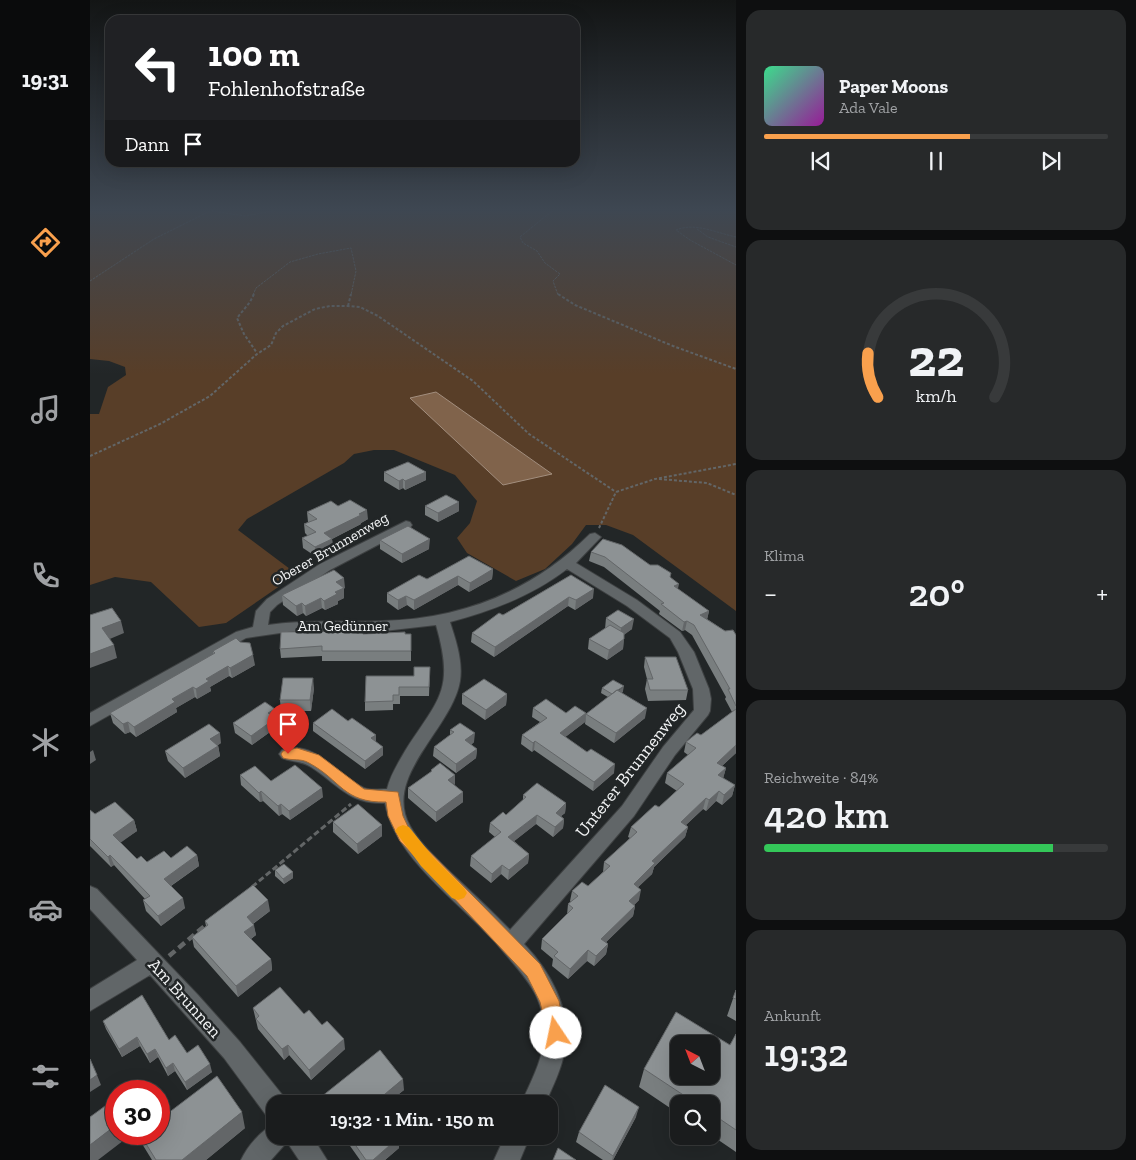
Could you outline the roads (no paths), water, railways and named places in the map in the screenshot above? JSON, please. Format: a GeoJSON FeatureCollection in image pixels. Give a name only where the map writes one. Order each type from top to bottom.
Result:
{"type":"FeatureCollection","features":[{"type":"Feature","properties":{"kind":"street","name":"Oberer Brunnenweg"},"geometry":{"type":"LineString","coordinates":[[260,629],[260,618],[263,611],[272,602],[325,567],[406,524]]}},
{"type":"Feature","properties":{"kind":"street","name":"Am Gedünner"},"geometry":{"type":"LineString","coordinates":[[90,720],[241,634],[282,626],[384,626],[442,620],[498,603],[526,591],[568,564],[595,536]]}},
{"type":"Feature","properties":{"kind":"street","name":"Unterer Brunnenweg"},"geometry":{"type":"LineString","coordinates":[[510,945],[628,811],[669,751],[702,711],[702,689],[686,652],[675,635],[632,603],[568,564]]}},
{"type":"Feature","properties":{"kind":"street"},"geometry":{"type":"LineString","coordinates":[[442,620],[453,658],[453,682],[447,703],[405,764],[393,796],[396,816],[405,837],[534,970],[549,1001],[556,1033],[548,1070],[537,1095]]}},
{"type":"Feature","properties":{"kind":"street"},"geometry":{"type":"LineString","coordinates":[[288,754],[297,754],[314,759],[360,794],[393,796]]}},
{"type":"Feature","properties":{"kind":"street","name":"Am Brunnen"},"geometry":{"type":"LineString","coordinates":[[90,895],[232,1050],[267,1095]]}},
{"type":"Feature","properties":{"kind":"street"},"geometry":{"type":"LineString","coordinates":[[90,1001],[154,964]]}},
{"type":"Feature","properties":{"kind":"street"},"geometry":{"type":"LineString","coordinates":[[254,1160],[269,1145]]}},
{"type":"Feature","properties":{"kind":"street"},"geometry":{"type":"LineString","coordinates":[[303,1145],[314,1160]]}},
{"type":"Feature","properties":{"kind":"street"},"geometry":{"type":"LineString","coordinates":[[507,1160],[514,1145]]}}]}
